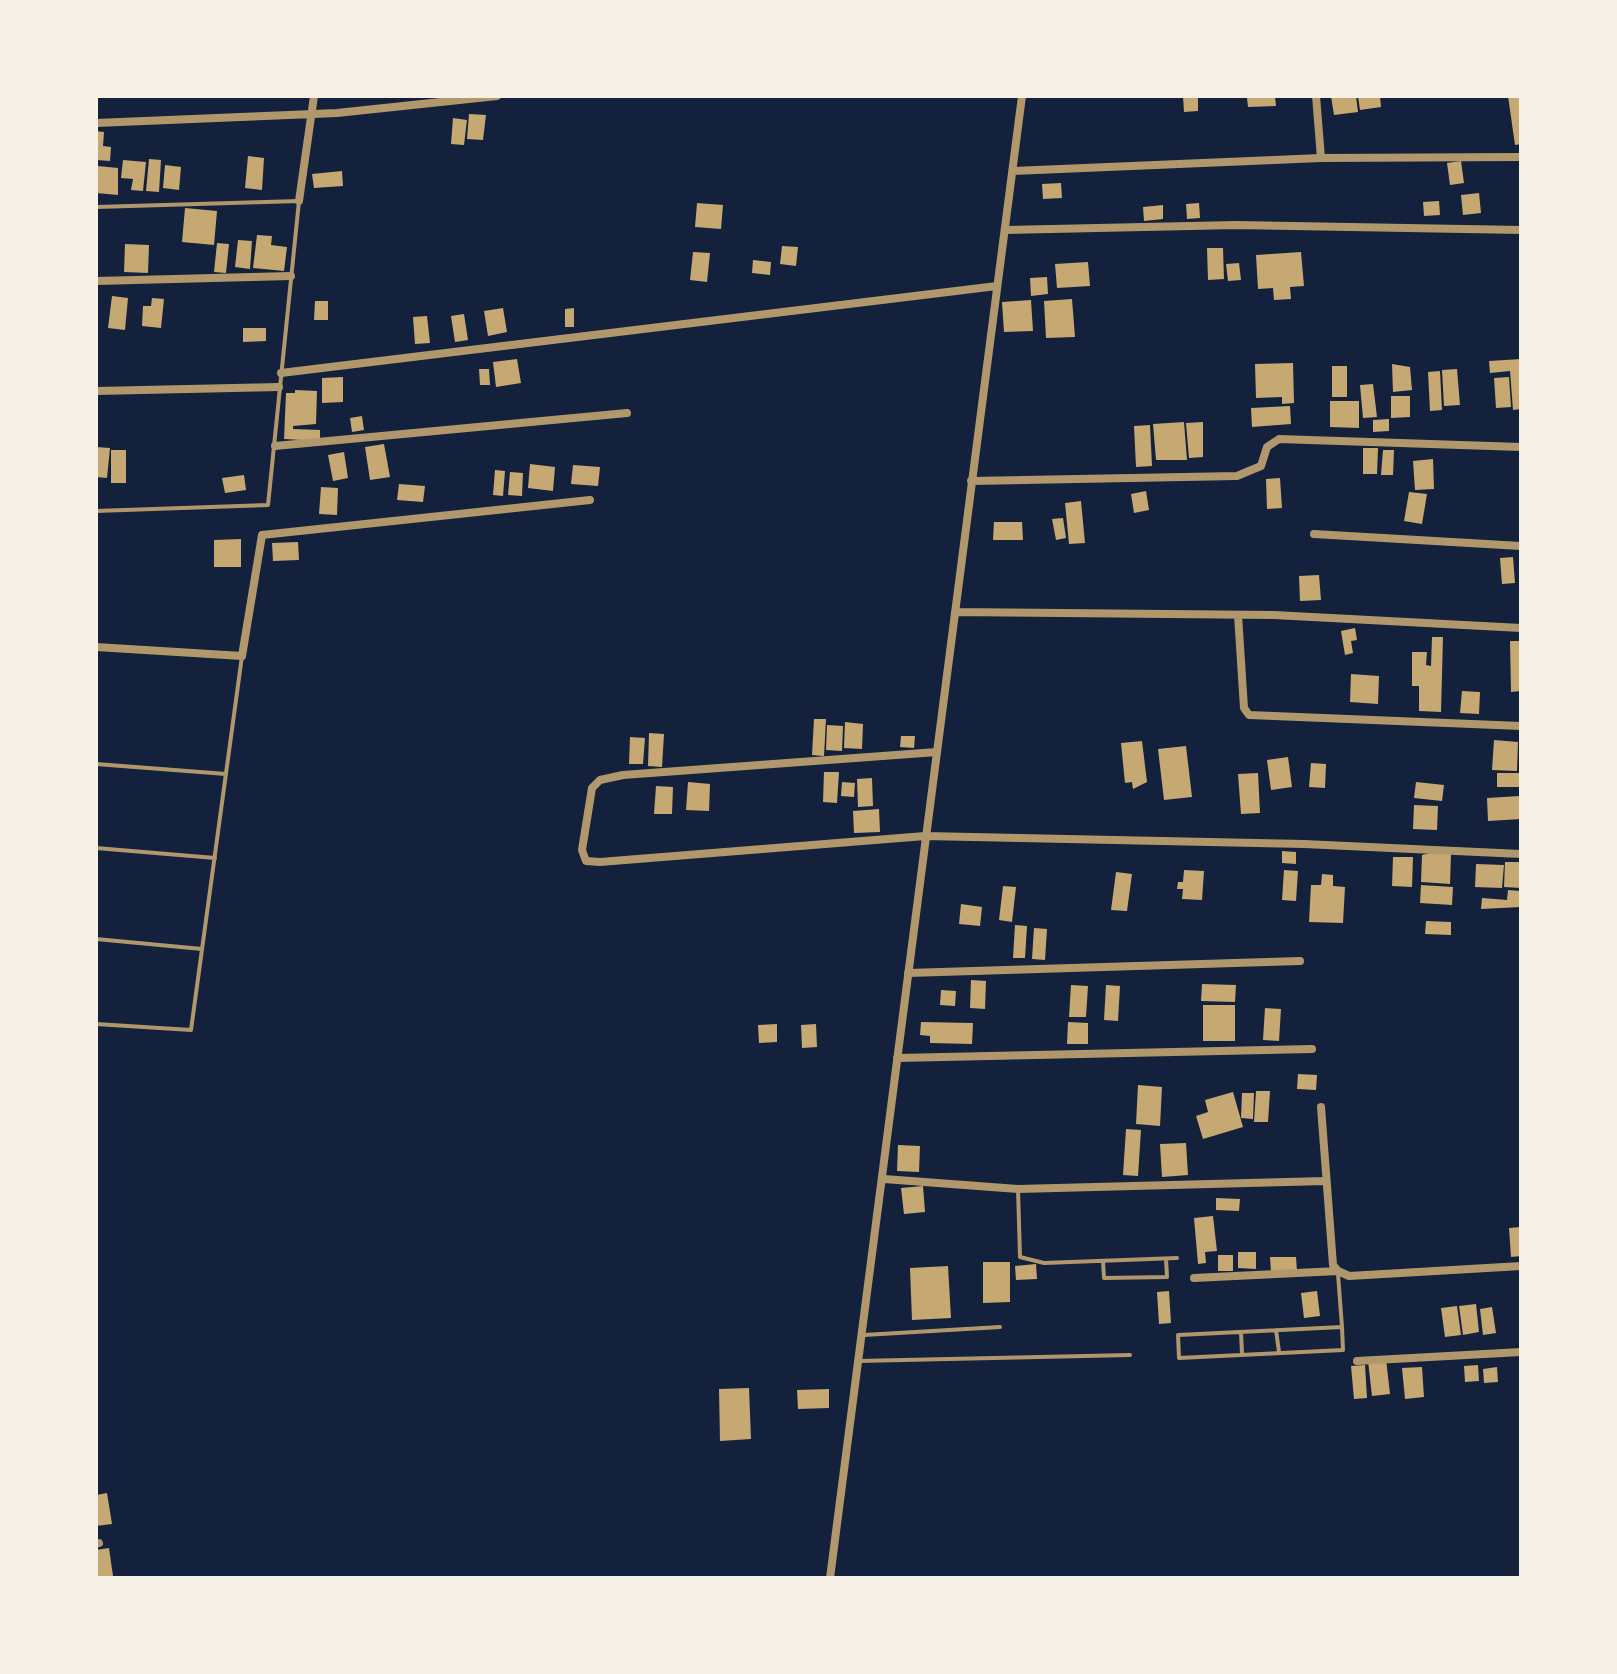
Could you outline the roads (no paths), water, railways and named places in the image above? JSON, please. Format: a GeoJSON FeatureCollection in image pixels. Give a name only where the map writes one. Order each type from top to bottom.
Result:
{"type":"FeatureCollection","features":[{"type":"Feature","properties":{"kind":"street"},"geometry":{"type":"LineString","coordinates":[[299,201],[314,96]]}},
{"type":"Feature","properties":{"kind":"street"},"geometry":{"type":"LineString","coordinates":[[96,123],[312,113],[497,96]]}},
{"type":"Feature","properties":{"kind":"street"},"geometry":{"type":"LineString","coordinates":[[830,1578],[1022,96]]}},
{"type":"Feature","properties":{"kind":"street"},"geometry":{"type":"LineString","coordinates":[[1316,96],[1321,158]]}},
{"type":"Feature","properties":{"kind":"street"},"geometry":{"type":"LineString","coordinates":[[1013,171],[1321,158],[1521,157]]}},
{"type":"Feature","properties":{"kind":"street"},"geometry":{"type":"LineString","coordinates":[[1005,230],[1236,225],[1521,230]]}},
{"type":"Feature","properties":{"kind":"street"},"geometry":{"type":"LineString","coordinates":[[96,281],[291,276]]}},
{"type":"Feature","properties":{"kind":"street"},"geometry":{"type":"LineString","coordinates":[[281,373],[997,286]]}},
{"type":"Feature","properties":{"kind":"street"},"geometry":{"type":"LineString","coordinates":[[96,391],[279,387]]}},
{"type":"Feature","properties":{"kind":"street"},"geometry":{"type":"LineString","coordinates":[[275,446],[627,413]]}},
{"type":"Feature","properties":{"kind":"street"},"geometry":{"type":"LineString","coordinates":[[971,481],[1237,476],[1261,466],[1267,447],[1279,439],[1521,447]]}},
{"type":"Feature","properties":{"kind":"street"},"geometry":{"type":"LineString","coordinates":[[96,647],[242,656],[262,535],[590,500]]}},
{"type":"Feature","properties":{"kind":"street"},"geometry":{"type":"LineString","coordinates":[[1314,534],[1521,546]]}},
{"type":"Feature","properties":{"kind":"street"},"geometry":{"type":"LineString","coordinates":[[955,612],[1238,615],[1521,628]]}},
{"type":"Feature","properties":{"kind":"street"},"geometry":{"type":"LineString","coordinates":[[1238,615],[1244,708],[1249,715],[1521,726]]}},
{"type":"Feature","properties":{"kind":"street"},"geometry":{"type":"LineString","coordinates":[[937,752],[623,775],[600,780],[592,788],[582,850],[586,861],[600,862],[925,836],[1304,844],[1521,854]]}},
{"type":"Feature","properties":{"kind":"street"},"geometry":{"type":"LineString","coordinates":[[908,973],[1300,961]]}},
{"type":"Feature","properties":{"kind":"street"},"geometry":{"type":"LineString","coordinates":[[897,1058],[1312,1049]]}},
{"type":"Feature","properties":{"kind":"street"},"geometry":{"type":"LineString","coordinates":[[1321,1107],[1333,1265],[1338,1271],[1349,1276],[1521,1266]]}},
{"type":"Feature","properties":{"kind":"street"},"geometry":{"type":"LineString","coordinates":[[884,1179],[1018,1189],[1325,1181]]}},
{"type":"Feature","properties":{"kind":"street"},"geometry":{"type":"LineString","coordinates":[[1194,1278],[1338,1271]]}},
{"type":"Feature","properties":{"kind":"street"},"geometry":{"type":"LineString","coordinates":[[1357,1361],[1521,1352]]}},
{"type":"Feature","properties":{"kind":"lane"},"geometry":{"type":"LineString","coordinates":[[96,207],[299,201],[268,505],[96,511]]}},
{"type":"Feature","properties":{"kind":"lane"},"geometry":{"type":"LineString","coordinates":[[96,1024],[191,1030],[242,656]]}},
{"type":"Feature","properties":{"kind":"lane"},"geometry":{"type":"LineString","coordinates":[[96,764],[226,774]]}},
{"type":"Feature","properties":{"kind":"lane"},"geometry":{"type":"LineString","coordinates":[[96,848],[215,858]]}},
{"type":"Feature","properties":{"kind":"lane"},"geometry":{"type":"LineString","coordinates":[[96,939],[202,949]]}},
{"type":"Feature","properties":{"kind":"lane"},"geometry":{"type":"LineString","coordinates":[[1018,1189],[1020,1257],[1044,1263],[1177,1258]]}},
{"type":"Feature","properties":{"kind":"lane"},"geometry":{"type":"LineString","coordinates":[[1103,1261],[1104,1278],[1167,1277],[1166,1258]]}},
{"type":"Feature","properties":{"kind":"lane"},"geometry":{"type":"LineString","coordinates":[[1338,1271],[1342,1327],[1343,1350],[1179,1358],[1178,1335],[1342,1327]]}},
{"type":"Feature","properties":{"kind":"lane"},"geometry":{"type":"LineString","coordinates":[[861,1335],[1000,1327]]}},
{"type":"Feature","properties":{"kind":"lane"},"geometry":{"type":"LineString","coordinates":[[1276,1330],[1279,1353]]}},
{"type":"Feature","properties":{"kind":"lane"},"geometry":{"type":"LineString","coordinates":[[1241,1332],[1242,1355]]}},
{"type":"Feature","properties":{"kind":"lane"},"geometry":{"type":"LineString","coordinates":[[858,1361],[1130,1355]]}}]}
